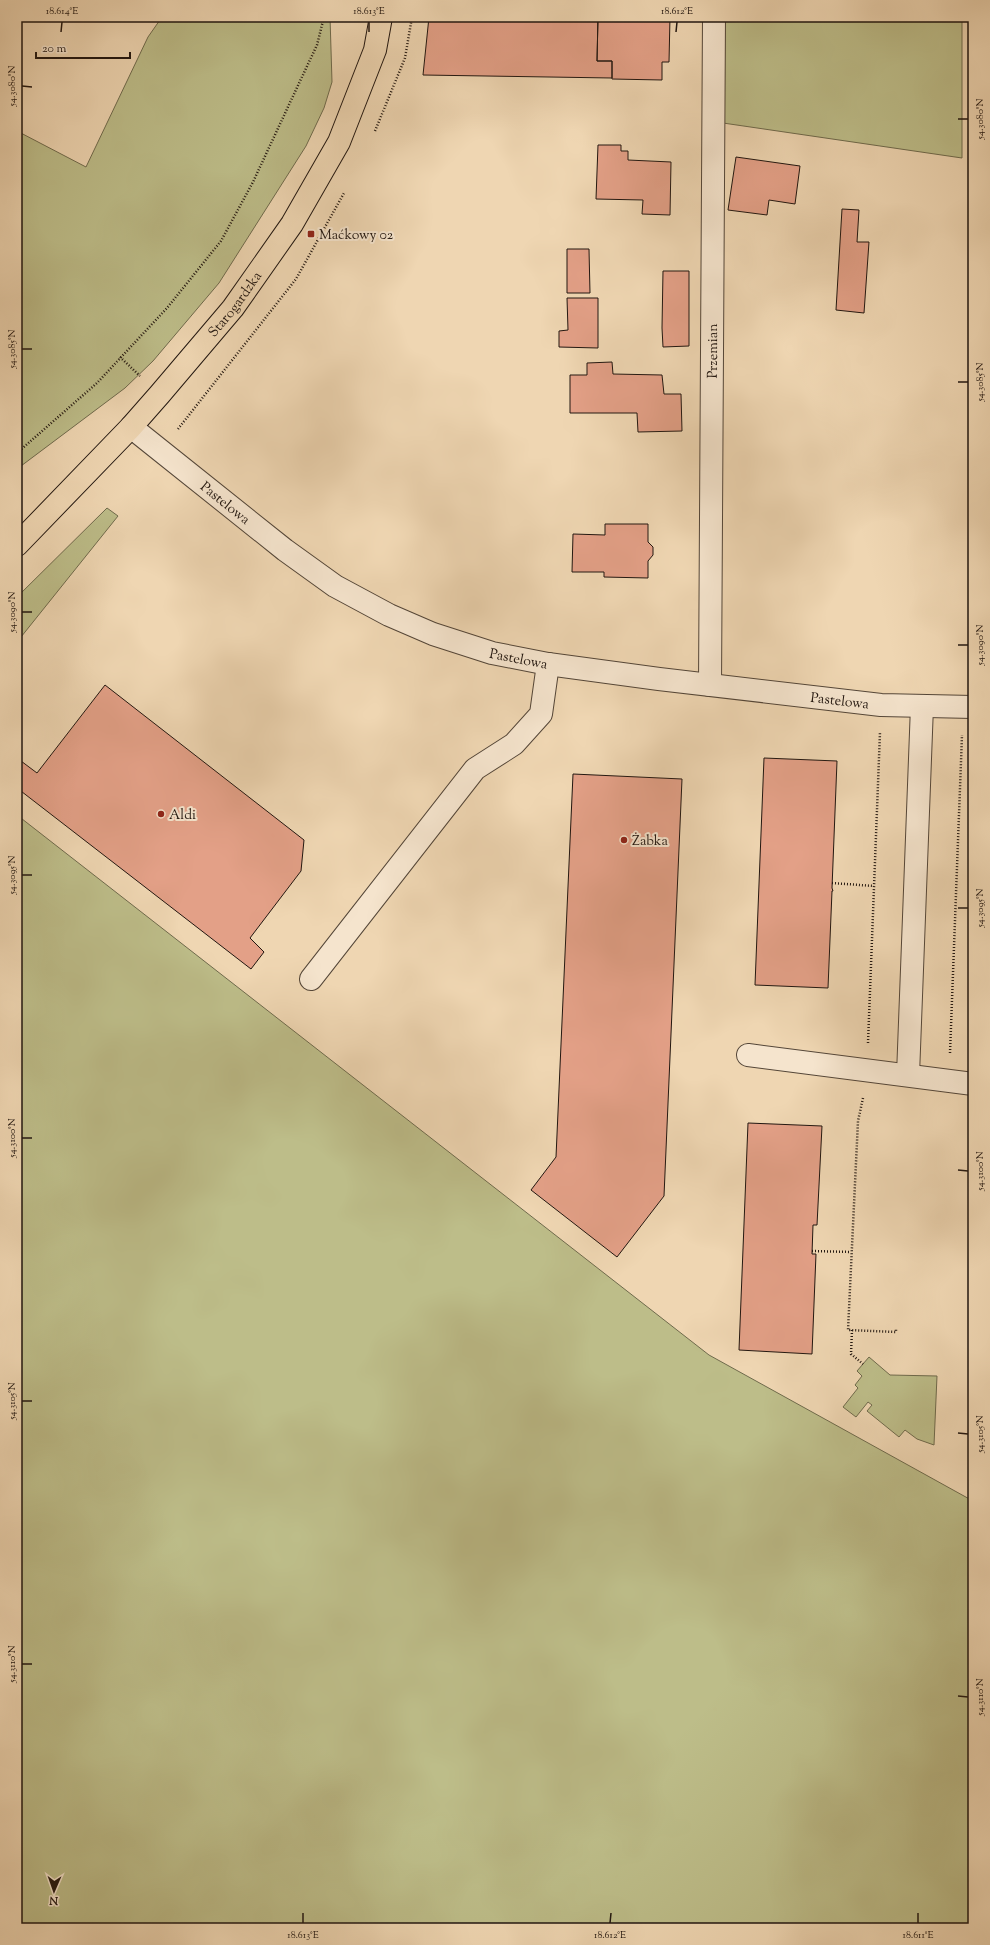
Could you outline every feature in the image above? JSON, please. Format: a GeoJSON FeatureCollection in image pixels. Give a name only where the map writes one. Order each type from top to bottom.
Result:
{"type":"FeatureCollection","features":[{"type":"Feature","properties":{"kind":"main road","name":"Starogardzka"},"geometry":{"type":"LineString","coordinates":[[17,545],[131,427],[233,308],[292,224],[339,142],[375,50],[381,17]]}},
{"type":"Feature","properties":{"kind":"street","name":"Przemian"},"geometry":{"type":"LineString","coordinates":[[710,685],[714,17]]}},
{"type":"Feature","properties":{"kind":"street","name":"Pastelowa"},"geometry":{"type":"LineString","coordinates":[[131,427],[285,550],[335,586],[389,615],[433,634],[492,653],[548,664],[882,705],[973,707]]}},
{"type":"Feature","properties":{"kind":"street"},"geometry":{"type":"LineString","coordinates":[[311,979],[475,769],[514,744],[541,714],[548,664]]}},
{"type":"Feature","properties":{"kind":"street"},"geometry":{"type":"LineString","coordinates":[[908,1075],[922,706]]}},
{"type":"Feature","properties":{"kind":"street"},"geometry":{"type":"LineString","coordinates":[[748,1055],[973,1084]]}},
{"type":"Feature","properties":{"kind":"path"},"geometry":{"type":"LineString","coordinates":[[17,453],[97,383],[167,308],[221,241],[253,182],[317,46],[324,17]]}},
{"type":"Feature","properties":{"kind":"path"},"geometry":{"type":"LineString","coordinates":[[868,1044],[880,739]]}},
{"type":"Feature","properties":{"kind":"path"},"geometry":{"type":"LineString","coordinates":[[950,1054],[962,740]]}},
{"type":"Feature","properties":{"kind":"path"},"geometry":{"type":"LineString","coordinates":[[832,883],[874,886]]}},
{"type":"Feature","properties":{"kind":"path"},"geometry":{"type":"LineString","coordinates":[[864,1094],[858,1121],[848,1330],[896,1332],[896,1328]]}},
{"type":"Feature","properties":{"kind":"path"},"geometry":{"type":"LineString","coordinates":[[812,1250],[852,1252]]}},
{"type":"Feature","properties":{"kind":"path"},"geometry":{"type":"LineString","coordinates":[[852,1330],[851,1354],[863,1364]]}},
{"type":"Feature","properties":{"kind":"green space"},"geometry":{"type":"Polygon","coordinates":[[[162,17],[330,17],[332,82],[324,108],[306,146],[219,283],[153,361],[125,388],[17,469],[17,131],[86,167],[148,37],[162,17]]]}},
{"type":"Feature","properties":{"kind":"green space"},"geometry":{"type":"Polygon","coordinates":[[[723,17],[962,17],[962,158],[723,123],[723,17]]]}},
{"type":"Feature","properties":{"kind":"green space"},"geometry":{"type":"Polygon","coordinates":[[[107,508],[118,516],[17,642],[17,597],[107,508]]]}},
{"type":"Feature","properties":{"kind":"green space"},"geometry":{"type":"Polygon","coordinates":[[[17,815],[709,1355],[973,1501],[973,1928],[17,1928],[17,815]]]}},
{"type":"Feature","properties":{"kind":"green space"},"geometry":{"type":"Polygon","coordinates":[[[869,1357],[890,1375],[937,1376],[934,1445],[917,1439],[905,1430],[899,1437],[867,1411],[872,1405],[868,1402],[856,1417],[843,1407],[858,1388],[855,1385],[862,1376],[857,1371],[869,1357]]]}},
{"type":"Feature","properties":{"kind":"building"},"geometry":{"type":"Polygon","coordinates":[[[429,17],[598,17],[597,61],[612,61],[612,78],[423,75],[429,17]]]}},
{"type":"Feature","properties":{"kind":"building"},"geometry":{"type":"Polygon","coordinates":[[[598,17],[670,17],[669,62],[662,62],[662,80],[612,79],[612,61],[597,61],[598,17]]]}},
{"type":"Feature","properties":{"kind":"building"},"geometry":{"type":"Polygon","coordinates":[[[598,145],[621,145],[621,151],[628,151],[628,160],[671,162],[670,215],[642,214],[643,200],[596,199],[598,145]]]}},
{"type":"Feature","properties":{"kind":"building"},"geometry":{"type":"Polygon","coordinates":[[[736,157],[800,166],[795,204],[769,200],[767,215],[728,210],[736,157]]]}},
{"type":"Feature","properties":{"kind":"building"},"geometry":{"type":"Polygon","coordinates":[[[842,209],[859,210],[857,242],[869,242],[864,313],[836,310],[842,209]]]}},
{"type":"Feature","properties":{"kind":"building"},"geometry":{"type":"Polygon","coordinates":[[[567,249],[589,249],[590,293],[567,293],[567,249]]]}},
{"type":"Feature","properties":{"kind":"building"},"geometry":{"type":"Polygon","coordinates":[[[663,271],[689,271],[689,346],[663,347],[663,271]]]}},
{"type":"Feature","properties":{"kind":"building"},"geometry":{"type":"Polygon","coordinates":[[[567,298],[598,298],[598,348],[559,347],[559,331],[568,330],[567,298]]]}},
{"type":"Feature","properties":{"kind":"building"},"geometry":{"type":"Polygon","coordinates":[[[612,362],[613,374],[662,375],[664,394],[681,394],[682,431],[638,432],[637,413],[570,413],[570,375],[587,375],[587,363],[612,362]]]}},
{"type":"Feature","properties":{"kind":"building"},"geometry":{"type":"Polygon","coordinates":[[[605,524],[648,524],[648,542],[653,547],[653,555],[648,561],[648,578],[604,577],[604,572],[572,572],[573,534],[605,535],[605,524]]]}},
{"type":"Feature","properties":{"kind":"building","name":"Aldi"},"geometry":{"type":"Polygon","coordinates":[[[105,685],[304,840],[301,871],[250,938],[264,952],[251,969],[17,788],[17,758],[37,773],[105,685]]]}},
{"type":"Feature","properties":{"kind":"building"},"geometry":{"type":"Polygon","coordinates":[[[764,758],[837,761],[828,988],[755,985],[764,758]]]}},
{"type":"Feature","properties":{"kind":"building"},"geometry":{"type":"Polygon","coordinates":[[[573,774],[682,779],[664,1196],[617,1257],[531,1190],[556,1157],[573,774]]]}},
{"type":"Feature","properties":{"kind":"building"},"geometry":{"type":"Polygon","coordinates":[[[748,1123],[822,1126],[817,1225],[813,1225],[812,1254],[816,1254],[812,1354],[739,1350],[748,1123]]]}},
{"type":"Feature","properties":{"kind":"place","name":"Maćkowy 02"},"geometry":{"type":"Point","coordinates":[311,234]}},
{"type":"Feature","properties":{"kind":"place","name":"Aldi"},"geometry":{"type":"Point","coordinates":[161,814]}},
{"type":"Feature","properties":{"kind":"place","name":"Żabka"},"geometry":{"type":"Point","coordinates":[624,840]}}]}
